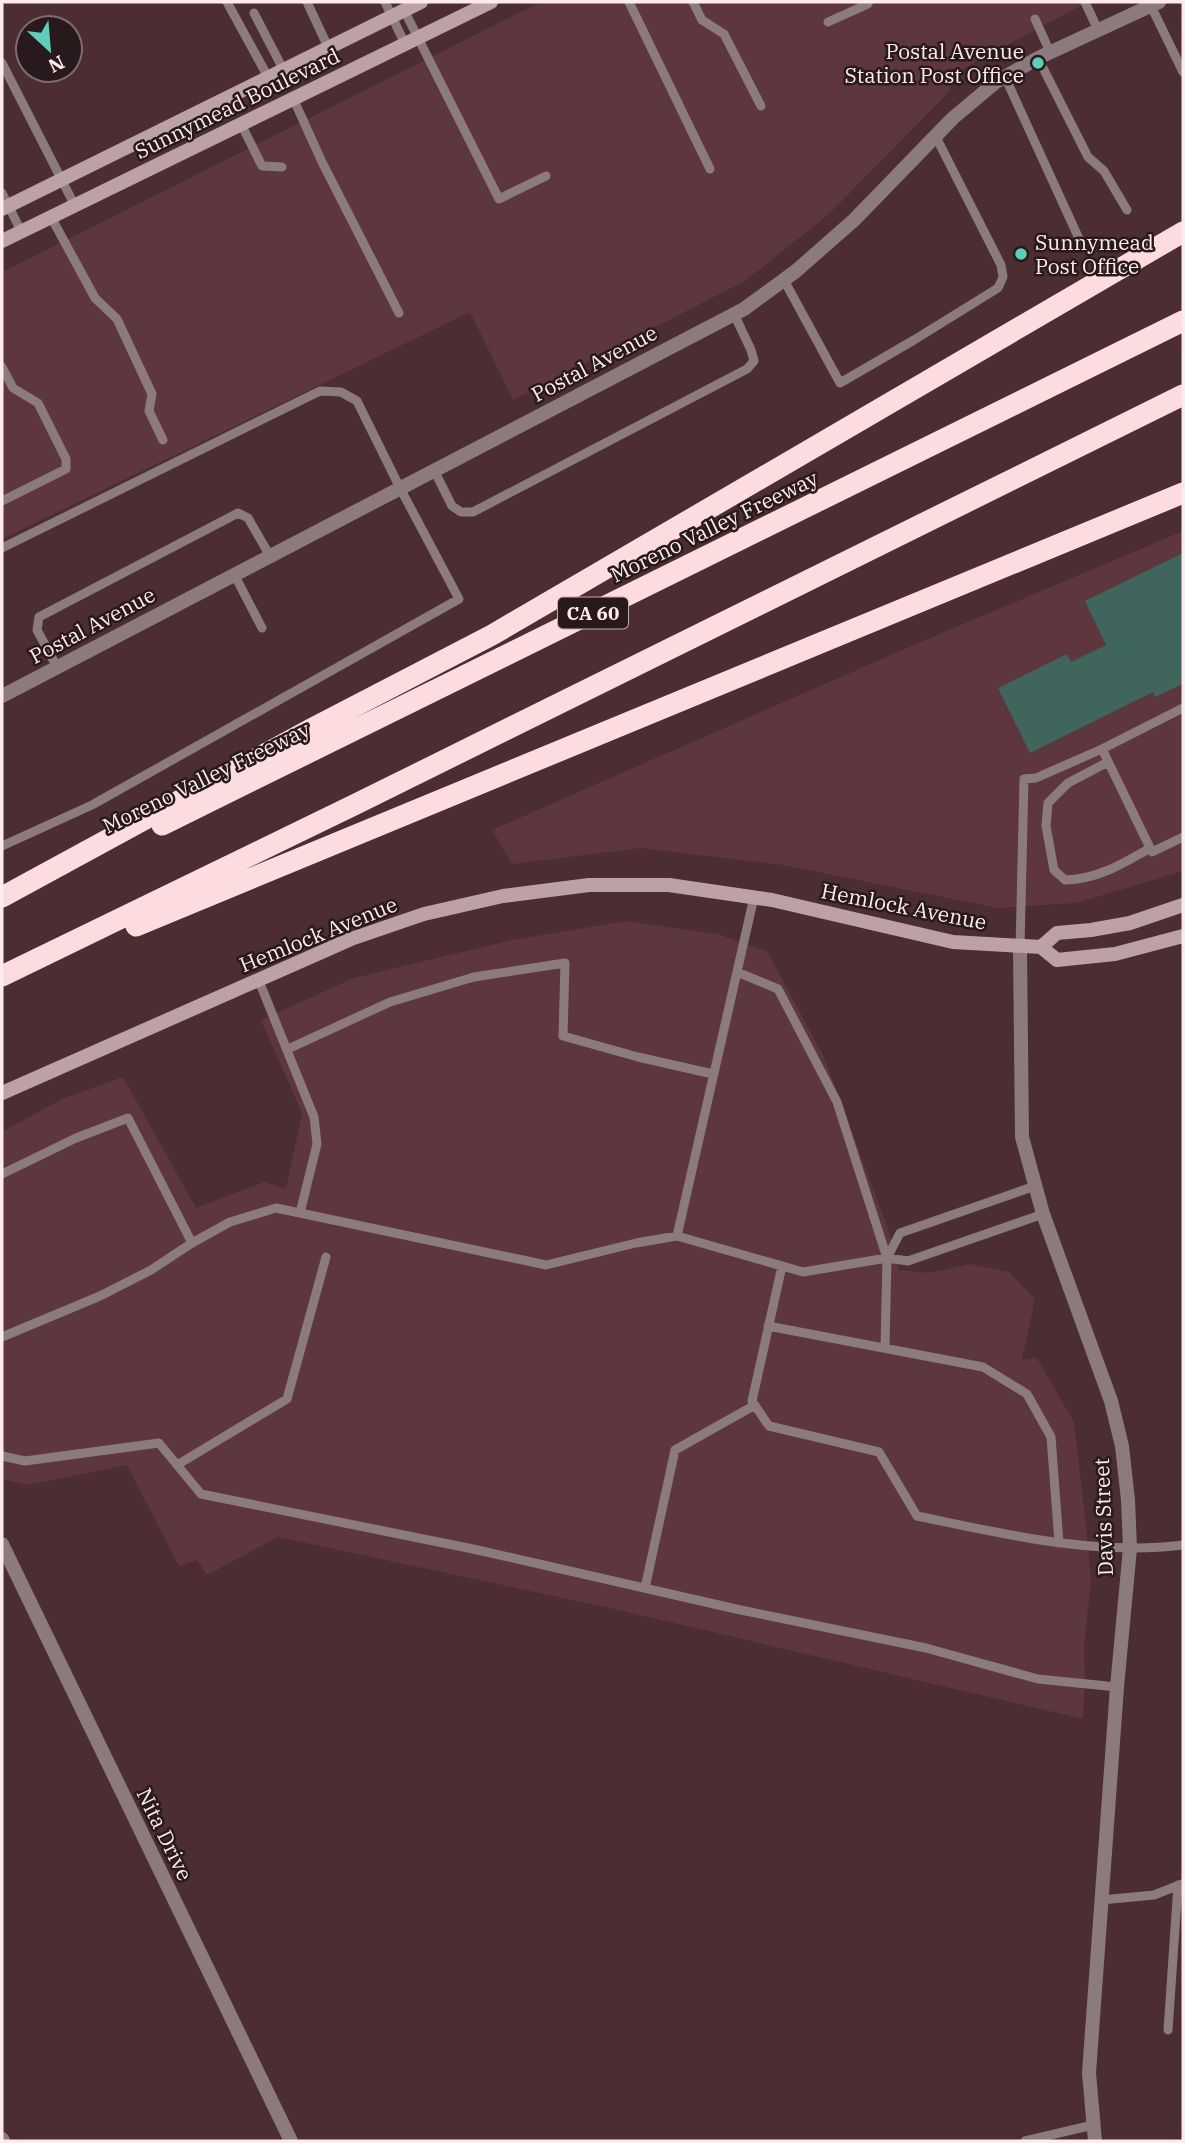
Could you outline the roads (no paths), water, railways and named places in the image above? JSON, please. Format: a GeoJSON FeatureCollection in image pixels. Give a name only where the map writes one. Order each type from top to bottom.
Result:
{"type":"FeatureCollection","features":[{"type":"Feature","properties":{"kind":"highway"},"geometry":{"type":"LineString","coordinates":[[2,897],[311,729],[492,635],[1183,232]]}},
{"type":"Feature","properties":{"kind":"highway","name":"Moreno Valley Freeway"},"geometry":{"type":"LineString","coordinates":[[2,903],[1183,321]]}},
{"type":"Feature","properties":{"kind":"highway"},"geometry":{"type":"LineString","coordinates":[[2,979],[1183,395]]}},
{"type":"Feature","properties":{"kind":"highway"},"geometry":{"type":"LineString","coordinates":[[2,979],[1183,493]]}},
{"type":"Feature","properties":{"kind":"street","name":"Sunnymead Boulevard"},"geometry":{"type":"LineString","coordinates":[[4,203],[61,179],[421,2]]}},
{"type":"Feature","properties":{"kind":"street","name":"Sunnymead Boulevard"},"geometry":{"type":"LineString","coordinates":[[2,241],[492,2]]}},
{"type":"Feature","properties":{"kind":"street","name":"Postal Avenue"},"geometry":{"type":"LineString","coordinates":[[2,696],[744,309],[784,280],[854,220],[953,118],[996,82],[1146,5]]}},
{"type":"Feature","properties":{"kind":"street","name":"Hemlock Avenue"},"geometry":{"type":"LineString","coordinates":[[2,1093],[351,939],[424,915],[503,896],[589,885],[669,885],[754,897],[953,942],[1020,948],[1041,947],[1057,933],[1130,923],[1183,905]]}},
{"type":"Feature","properties":{"kind":"street","name":"Hemlock Avenue"},"geometry":{"type":"LineString","coordinates":[[1041,947],[1057,960],[1115,954],[1183,936]]}},
{"type":"Feature","properties":{"kind":"street","name":"Davis Street"},"geometry":{"type":"LineString","coordinates":[[1020,948],[1022,1137],[1043,1214],[1111,1401],[1122,1446],[1130,1548],[1088,2073],[1095,2141]]}},
{"type":"Feature","properties":{"kind":"street","name":"Nita Drive"},"geometry":{"type":"LineString","coordinates":[[2,1544],[291,2141]]}},
{"type":"Feature","properties":{"kind":"lane"},"geometry":{"type":"LineString","coordinates":[[227,2],[268,77]]}},
{"type":"Feature","properties":{"kind":"lane"},"geometry":{"type":"LineString","coordinates":[[307,2],[328,47]]}},
{"type":"Feature","properties":{"kind":"lane"},"geometry":{"type":"LineString","coordinates":[[385,2],[419,37],[499,199],[546,176]]}},
{"type":"Feature","properties":{"kind":"lane"},"geometry":{"type":"LineString","coordinates":[[629,2],[710,169]]}},
{"type":"Feature","properties":{"kind":"lane"},"geometry":{"type":"LineString","coordinates":[[693,2],[702,20],[724,34],[761,106]]}},
{"type":"Feature","properties":{"kind":"lane"},"geometry":{"type":"LineString","coordinates":[[1084,2],[1098,30]]}},
{"type":"Feature","properties":{"kind":"lane"},"geometry":{"type":"LineString","coordinates":[[828,22],[868,5]]}},
{"type":"Feature","properties":{"kind":"lane"},"geometry":{"type":"LineString","coordinates":[[1146,5],[1183,72]]}},
{"type":"Feature","properties":{"kind":"lane"},"geometry":{"type":"LineString","coordinates":[[254,13],[283,69]]}},
{"type":"Feature","properties":{"kind":"lane"},"geometry":{"type":"LineString","coordinates":[[398,13],[405,44]]}},
{"type":"Feature","properties":{"kind":"lane"},"geometry":{"type":"LineString","coordinates":[[1035,19],[1044,55],[1088,157],[1104,171],[1127,210]]}},
{"type":"Feature","properties":{"kind":"lane"},"geometry":{"type":"LineString","coordinates":[[2,63],[75,206]]}},
{"type":"Feature","properties":{"kind":"lane"},"geometry":{"type":"LineString","coordinates":[[1005,77],[1082,243]]}},
{"type":"Feature","properties":{"kind":"lane"},"geometry":{"type":"LineString","coordinates":[[293,99],[399,313]]}},
{"type":"Feature","properties":{"kind":"lane"},"geometry":{"type":"LineString","coordinates":[[242,124],[262,166],[282,167]]}},
{"type":"Feature","properties":{"kind":"lane"},"geometry":{"type":"LineString","coordinates":[[784,280],[840,383],[998,288],[1003,276],[1001,265],[936,137]]}},
{"type":"Feature","properties":{"kind":"lane"},"geometry":{"type":"LineString","coordinates":[[4,203],[21,231]]}},
{"type":"Feature","properties":{"kind":"lane"},"geometry":{"type":"LineString","coordinates":[[51,217],[95,298],[117,319],[152,394],[149,411],[163,440]]}},
{"type":"Feature","properties":{"kind":"lane"},"geometry":{"type":"LineString","coordinates":[[434,470],[452,506],[461,512],[473,512],[497,500],[747,369],[754,360],[734,314]]}},
{"type":"Feature","properties":{"kind":"lane"},"geometry":{"type":"LineString","coordinates":[[2,367],[13,388],[38,403],[66,459],[66,469],[2,501]]}},
{"type":"Feature","properties":{"kind":"lane"},"geometry":{"type":"LineString","coordinates":[[2,548],[320,391],[341,392],[357,401],[459,599],[92,805],[2,846]]}},
{"type":"Feature","properties":{"kind":"lane"},"geometry":{"type":"LineString","coordinates":[[57,667],[37,631],[39,617],[238,513],[248,518],[270,556]]}},
{"type":"Feature","properties":{"kind":"lane"},"geometry":{"type":"LineString","coordinates":[[234,575],[262,628]]}},
{"type":"Feature","properties":{"kind":"lane"},"geometry":{"type":"LineString","coordinates":[[1020,948],[1024,779],[1036,778],[1102,749],[1183,708]]}},
{"type":"Feature","properties":{"kind":"lane"},"geometry":{"type":"LineString","coordinates":[[1102,749],[1152,852],[1183,837]]}},
{"type":"Feature","properties":{"kind":"lane"},"geometry":{"type":"LineString","coordinates":[[1108,762],[1068,783],[1048,803],[1046,826],[1054,870],[1065,880],[1082,880],[1111,870],[1150,848]]}},
{"type":"Feature","properties":{"kind":"lane"},"geometry":{"type":"LineString","coordinates":[[677,1237],[754,897]]}},
{"type":"Feature","properties":{"kind":"lane"},"geometry":{"type":"LineString","coordinates":[[288,1049],[390,1002],[474,977],[565,963],[563,1036],[713,1074]]}},
{"type":"Feature","properties":{"kind":"lane"},"geometry":{"type":"LineString","coordinates":[[737,972],[778,989],[836,1102],[887,1258],[885,1348]]}},
{"type":"Feature","properties":{"kind":"lane"},"geometry":{"type":"LineString","coordinates":[[259,981],[314,1116],[317,1144],[300,1213]]}},
{"type":"Feature","properties":{"kind":"lane"},"geometry":{"type":"LineString","coordinates":[[2,1174],[76,1138],[128,1118],[192,1243]]}},
{"type":"Feature","properties":{"kind":"lane"},"geometry":{"type":"LineString","coordinates":[[887,1258],[900,1233],[1035,1186]]}},
{"type":"Feature","properties":{"kind":"lane"},"geometry":{"type":"LineString","coordinates":[[2,1337],[100,1296],[151,1270],[230,1222],[276,1208],[546,1265],[636,1243],[677,1237],[803,1272],[887,1258],[908,1261],[1043,1214]]}},
{"type":"Feature","properties":{"kind":"lane"},"geometry":{"type":"LineString","coordinates":[[177,1465],[287,1399],[326,1257]]}},
{"type":"Feature","properties":{"kind":"lane"},"geometry":{"type":"LineString","coordinates":[[782,1266],[752,1401],[769,1426],[878,1452],[917,1516],[1033,1541],[1130,1548],[1183,1545]]}},
{"type":"Feature","properties":{"kind":"lane"},"geometry":{"type":"LineString","coordinates":[[768,1326],[984,1367],[1027,1394],[1051,1437],[1059,1543]]}},
{"type":"Feature","properties":{"kind":"lane"},"geometry":{"type":"LineString","coordinates":[[645,1588],[675,1450],[755,1405]]}},
{"type":"Feature","properties":{"kind":"lane"},"geometry":{"type":"LineString","coordinates":[[2,1455],[25,1461],[159,1443],[201,1494],[472,1549],[926,1648],[1038,1679],[1117,1687]]}},
{"type":"Feature","properties":{"kind":"lane"},"geometry":{"type":"LineString","coordinates":[[1101,1900],[1154,1895],[1180,1884],[1168,2030]]}},
{"type":"Feature","properties":{"kind":"lane"},"geometry":{"type":"LineString","coordinates":[[1173,1954],[1183,1950]]}},
{"type":"Feature","properties":{"kind":"lane"},"geometry":{"type":"LineString","coordinates":[[1024,2141],[1093,2125]]}},
{"type":"Feature","properties":{"kind":"place","name":"Postal Avenue Station Post Office"},"geometry":{"type":"Point","coordinates":[1038,63]}},
{"type":"Feature","properties":{"kind":"place","name":"Sunnymead Post Office"},"geometry":{"type":"Point","coordinates":[1021,254]}}]}
